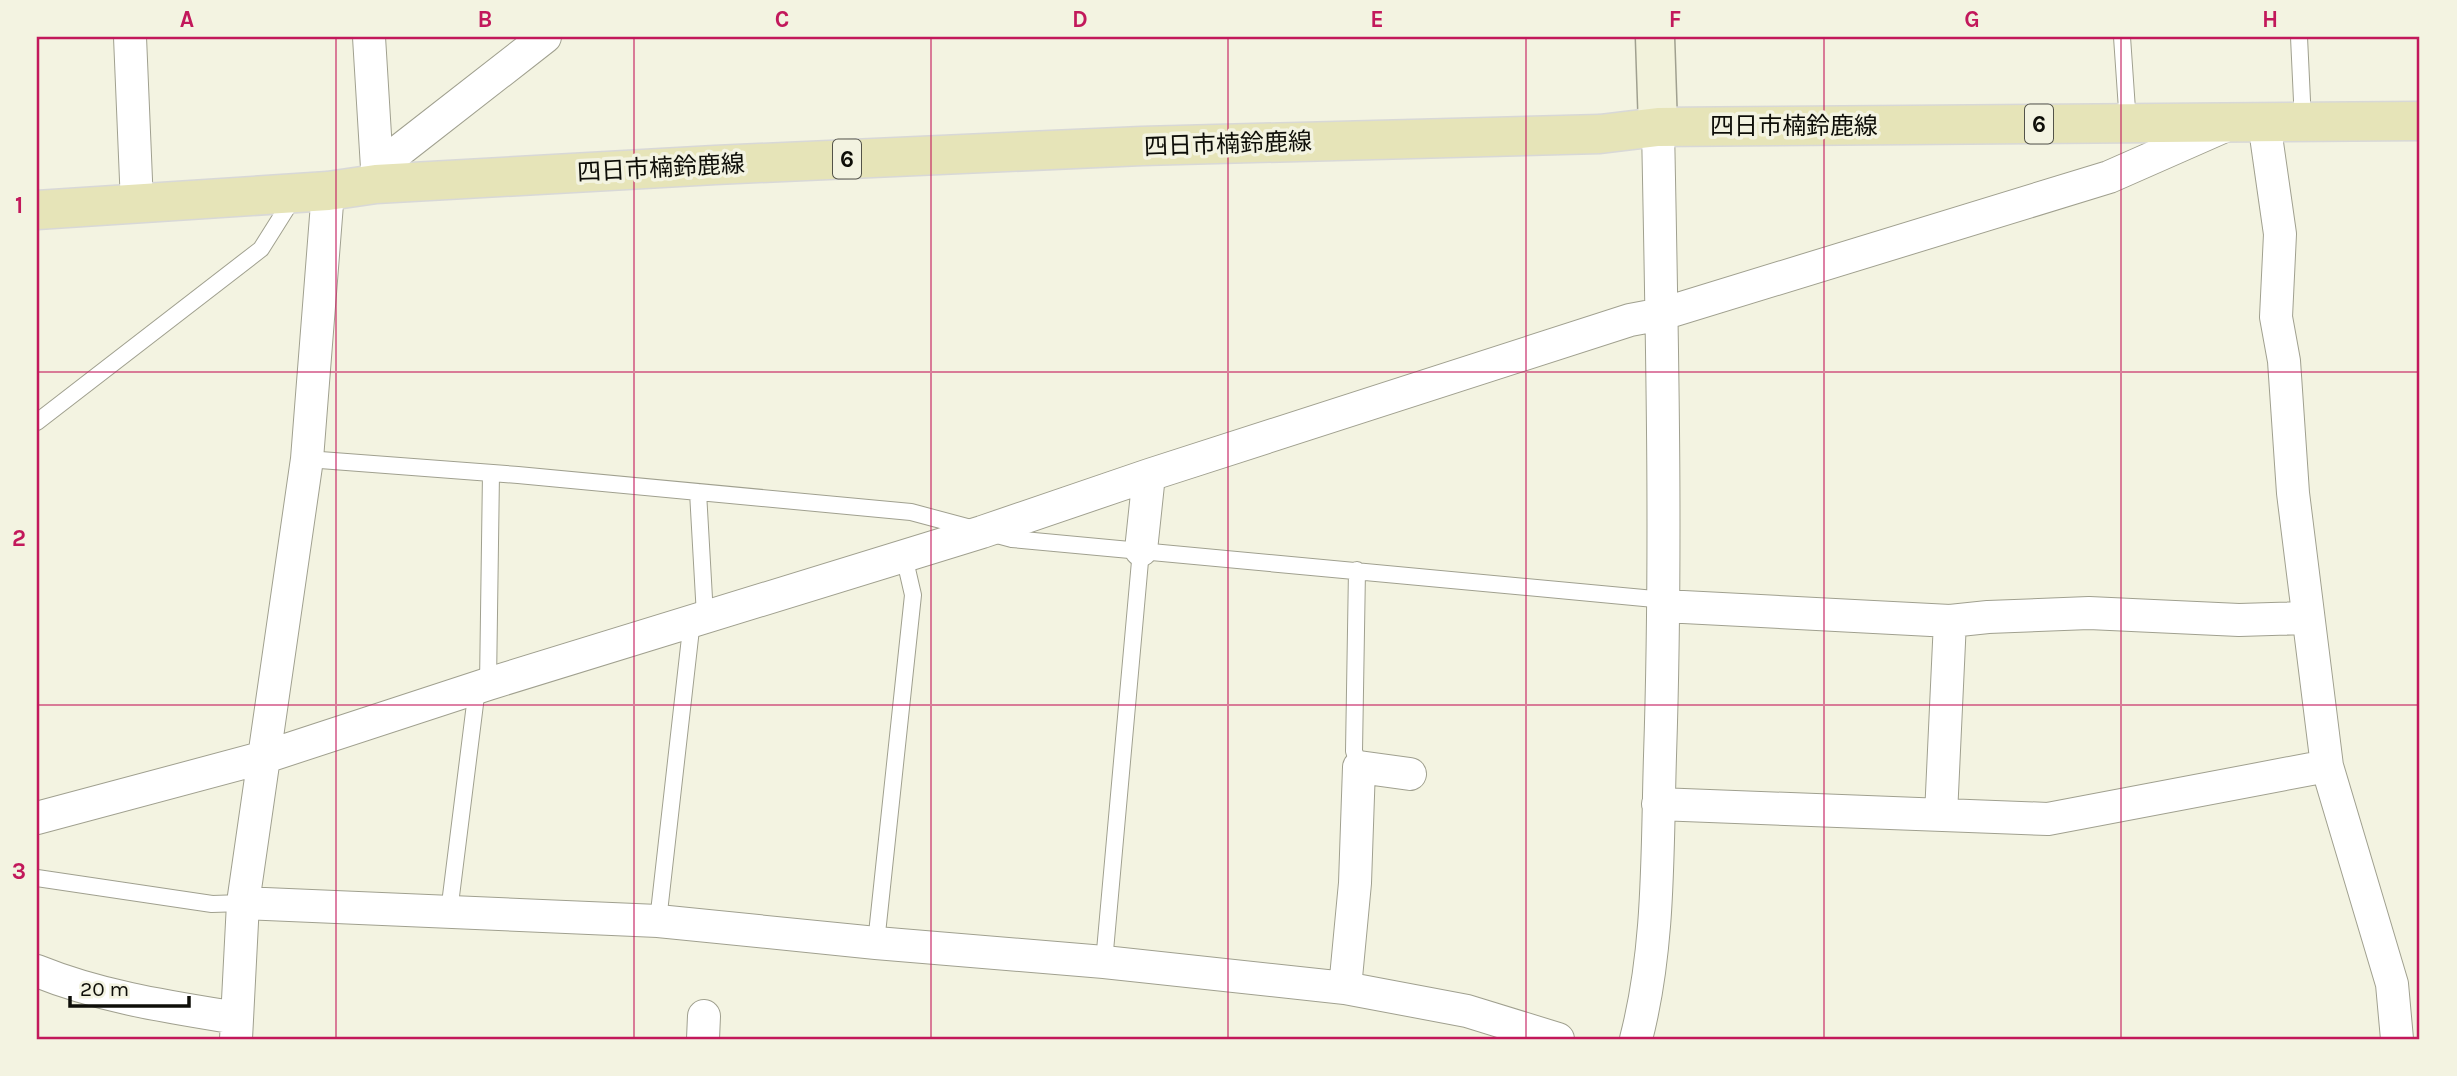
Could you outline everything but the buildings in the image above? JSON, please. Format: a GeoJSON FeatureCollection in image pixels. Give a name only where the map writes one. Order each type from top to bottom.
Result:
{"type":"FeatureCollection","features":[{"type":"Feature","properties":{"kind":"main road"},"geometry":{"type":"LineString","coordinates":[[1655,37],[1658,127]]}},
{"type":"Feature","properties":{"kind":"main road","name":"四日市楠鈴鹿線"},"geometry":{"type":"LineString","coordinates":[[37,210],[312,192],[376,176],[1142,146],[1600,134],[1658,127],[2420,121]]}},
{"type":"Feature","properties":{"kind":"street"},"geometry":{"type":"LineString","coordinates":[[130,37],[137,204]]}},
{"type":"Feature","properties":{"kind":"street"},"geometry":{"type":"LineString","coordinates":[[369,37],[376,176]]}},
{"type":"Feature","properties":{"kind":"street"},"geometry":{"type":"LineString","coordinates":[[376,176],[545,37]]}},
{"type":"Feature","properties":{"kind":"street"},"geometry":{"type":"LineString","coordinates":[[37,818],[265,757],[482,686],[904,556],[1630,320],[1662,314],[2109,177],[2248,122],[2280,234],[2276,317],[2284,361],[2307,618],[2327,766],[2392,984],[2397,1039]]}},
{"type":"Feature","properties":{"kind":"street"},"geometry":{"type":"LineString","coordinates":[[1636,1039],[1646,1000],[1654,927],[1665,603],[1658,127]]}},
{"type":"Feature","properties":{"kind":"street"},"geometry":{"type":"LineString","coordinates":[[37,971],[63,981],[237,1029],[243,903],[307,459],[312,192]]}},
{"type":"Feature","properties":{"kind":"street"},"geometry":{"type":"LineString","coordinates":[[1141,550],[1149,475]]}},
{"type":"Feature","properties":{"kind":"street"},"geometry":{"type":"LineString","coordinates":[[1665,603],[1950,621],[2089,613],[2239,620],[2307,618]]}},
{"type":"Feature","properties":{"kind":"street"},"geometry":{"type":"LineString","coordinates":[[1941,815],[1950,621]]}},
{"type":"Feature","properties":{"kind":"street"},"geometry":{"type":"LineString","coordinates":[[1658,804],[2048,819],[2327,766]]}},
{"type":"Feature","properties":{"kind":"street"},"geometry":{"type":"LineString","coordinates":[[1345,988],[1355,883],[1359,767],[1410,774]]}},
{"type":"Feature","properties":{"kind":"street"},"geometry":{"type":"LineString","coordinates":[[243,903],[658,921],[1104,962],[1345,988],[1467,1011],[1558,1039]]}},
{"type":"Feature","properties":{"kind":"lane"},"geometry":{"type":"LineString","coordinates":[[2122,37],[2128,124]]}},
{"type":"Feature","properties":{"kind":"lane"},"geometry":{"type":"LineString","coordinates":[[2299,37],[2303,122]]}},
{"type":"Feature","properties":{"kind":"lane"},"geometry":{"type":"LineString","coordinates":[[37,422],[261,249],[312,192]]}},
{"type":"Feature","properties":{"kind":"lane"},"geometry":{"type":"LineString","coordinates":[[307,459],[491,473],[911,512],[1012,539],[1357,570],[1665,603]]}},
{"type":"Feature","properties":{"kind":"lane"},"geometry":{"type":"LineString","coordinates":[[449,912],[482,686],[491,473]]}},
{"type":"Feature","properties":{"kind":"lane"},"geometry":{"type":"LineString","coordinates":[[658,921],[699,618],[698,492]]}},
{"type":"Feature","properties":{"kind":"lane"},"geometry":{"type":"LineString","coordinates":[[1104,962],[1141,550]]}},
{"type":"Feature","properties":{"kind":"lane"},"geometry":{"type":"LineString","coordinates":[[876,943],[913,595],[904,556]]}},
{"type":"Feature","properties":{"kind":"lane"},"geometry":{"type":"LineString","coordinates":[[1357,570],[1354,751],[1359,767]]}},
{"type":"Feature","properties":{"kind":"lane"},"geometry":{"type":"LineString","coordinates":[[37,878],[212,904],[243,903]]}}]}
